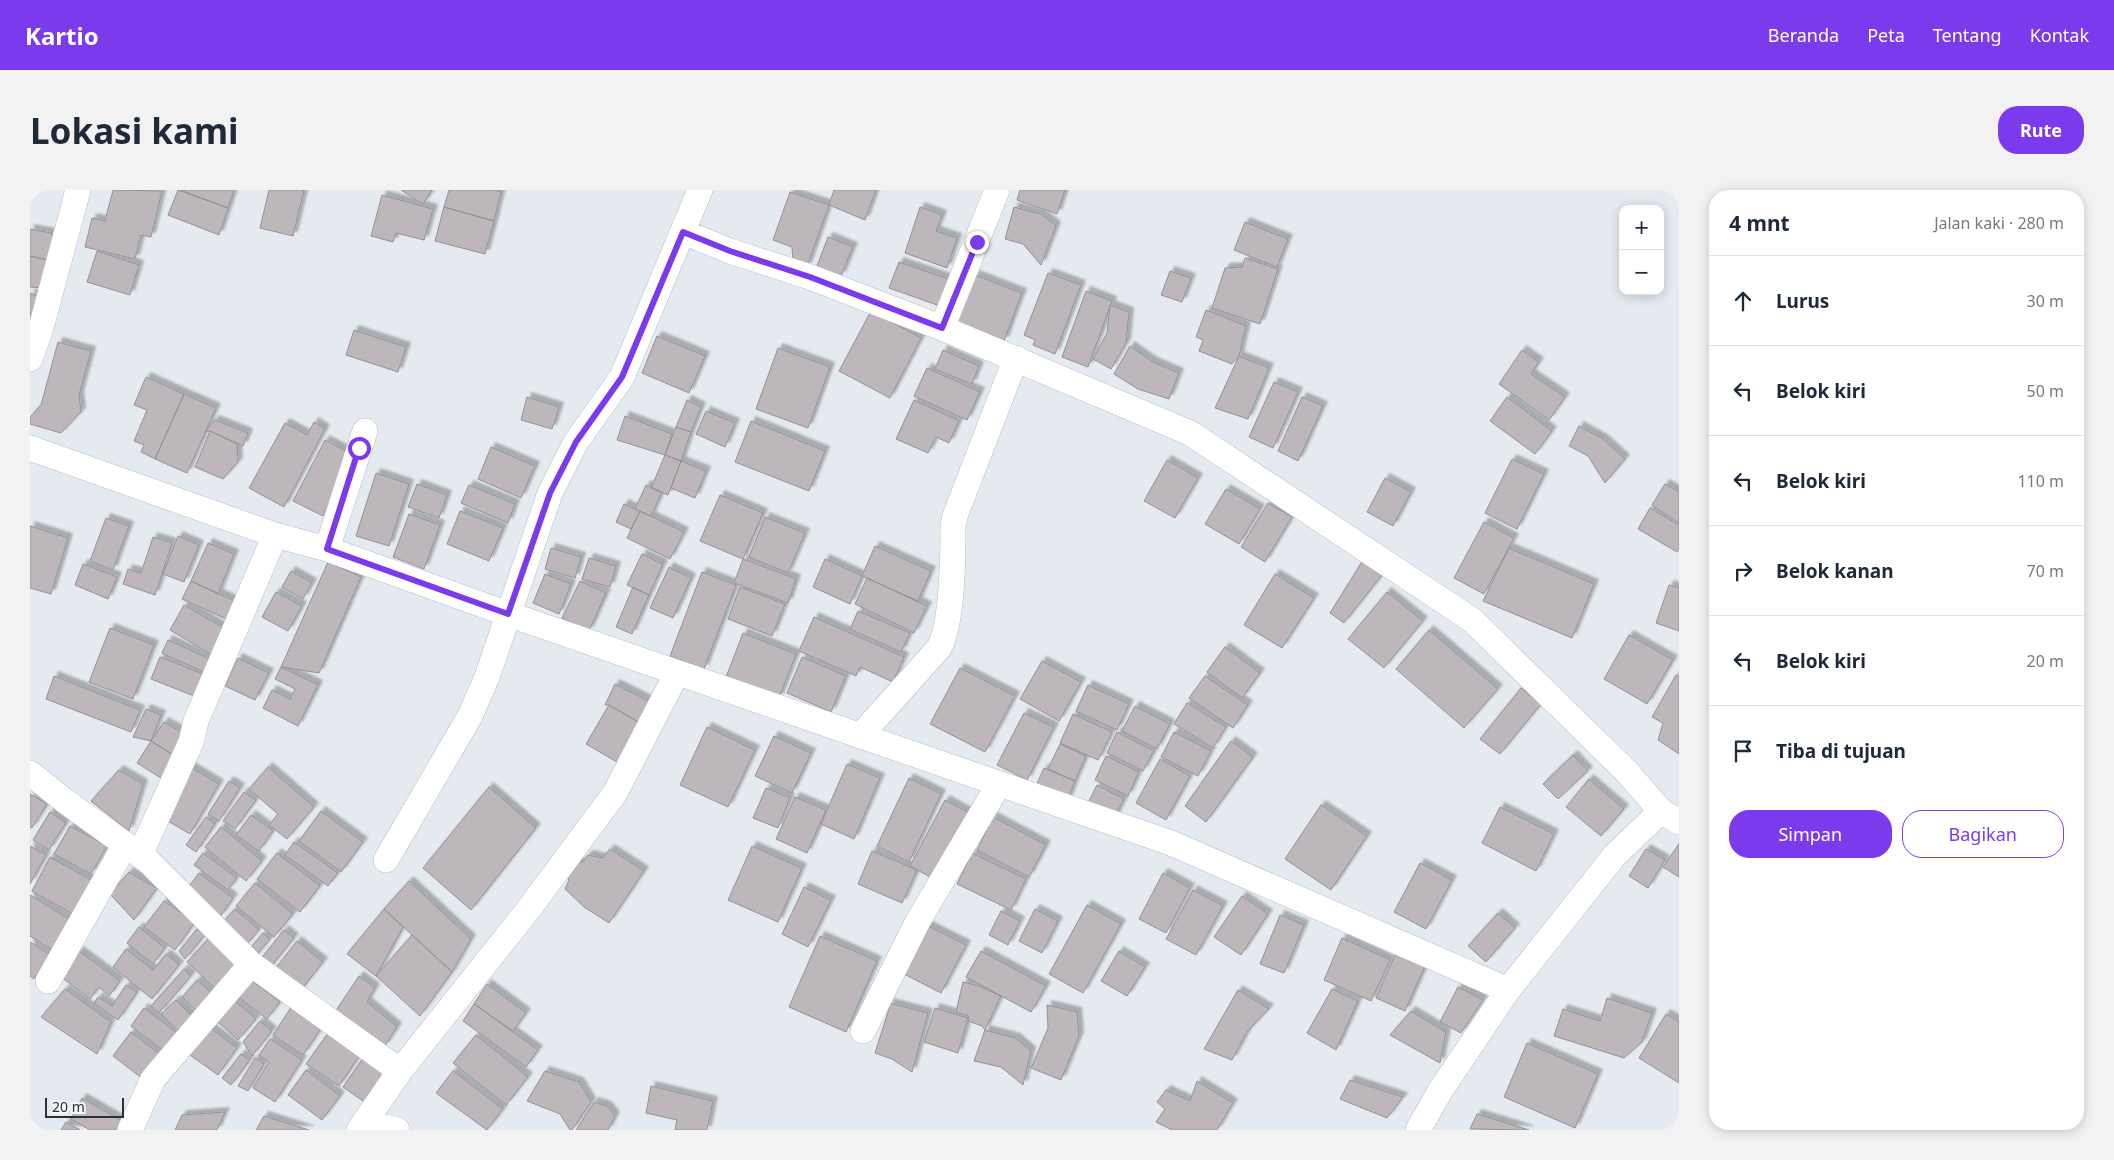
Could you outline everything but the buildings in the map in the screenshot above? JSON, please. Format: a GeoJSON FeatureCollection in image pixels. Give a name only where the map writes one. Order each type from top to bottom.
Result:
{"type":"FeatureCollection","features":[{"type":"Feature","properties":{"kind":"street"},"geometry":{"type":"LineString","coordinates":[[30,359],[41,328],[78,190]]}},
{"type":"Feature","properties":{"kind":"street"},"geometry":{"type":"LineString","coordinates":[[386,860],[470,716],[487,677],[550,493],[576,442],[622,377],[700,190]]}},
{"type":"Feature","properties":{"kind":"street"},"geometry":{"type":"LineString","coordinates":[[942,328],[997,190]]}},
{"type":"Feature","properties":{"kind":"street"},"geometry":{"type":"LineString","coordinates":[[683,232],[730,251],[810,277],[942,328],[1190,433],[1472,620],[1670,816],[1615,855],[1508,990],[1440,1091],[1418,1130]]}},
{"type":"Feature","properties":{"kind":"street"},"geometry":{"type":"LineString","coordinates":[[860,736],[939,648],[943,640],[948,619],[955,516],[1016,358]]}},
{"type":"Feature","properties":{"kind":"street"},"geometry":{"type":"LineString","coordinates":[[327,549],[365,431]]}},
{"type":"Feature","properties":{"kind":"street"},"geometry":{"type":"LineString","coordinates":[[30,448],[275,535],[327,549],[676,673],[1171,843],[1508,990]]}},
{"type":"Feature","properties":{"kind":"street"},"geometry":{"type":"LineString","coordinates":[[48,981],[133,850],[191,742],[196,721],[275,535]]}},
{"type":"Feature","properties":{"kind":"street"},"geometry":{"type":"LineString","coordinates":[[397,1130],[362,1126],[400,1072],[528,910],[615,793],[676,673]]}},
{"type":"Feature","properties":{"kind":"street"},"geometry":{"type":"LineString","coordinates":[[30,772],[133,850],[252,964],[400,1072]]}},
{"type":"Feature","properties":{"kind":"street"},"geometry":{"type":"LineString","coordinates":[[863,1031],[918,920],[999,784]]}},
{"type":"Feature","properties":{"kind":"street"},"geometry":{"type":"LineString","coordinates":[[130,1130],[144,1098],[159,1072],[252,964]]}},
{"type":"Feature","properties":{"kind":"route"},"geometry":{"type":"LineString","coordinates":[[359,448],[327,549],[508,614],[550,493],[576,442],[622,377],[683,232],[730,251],[810,277],[942,328],[977,242]]}}]}
